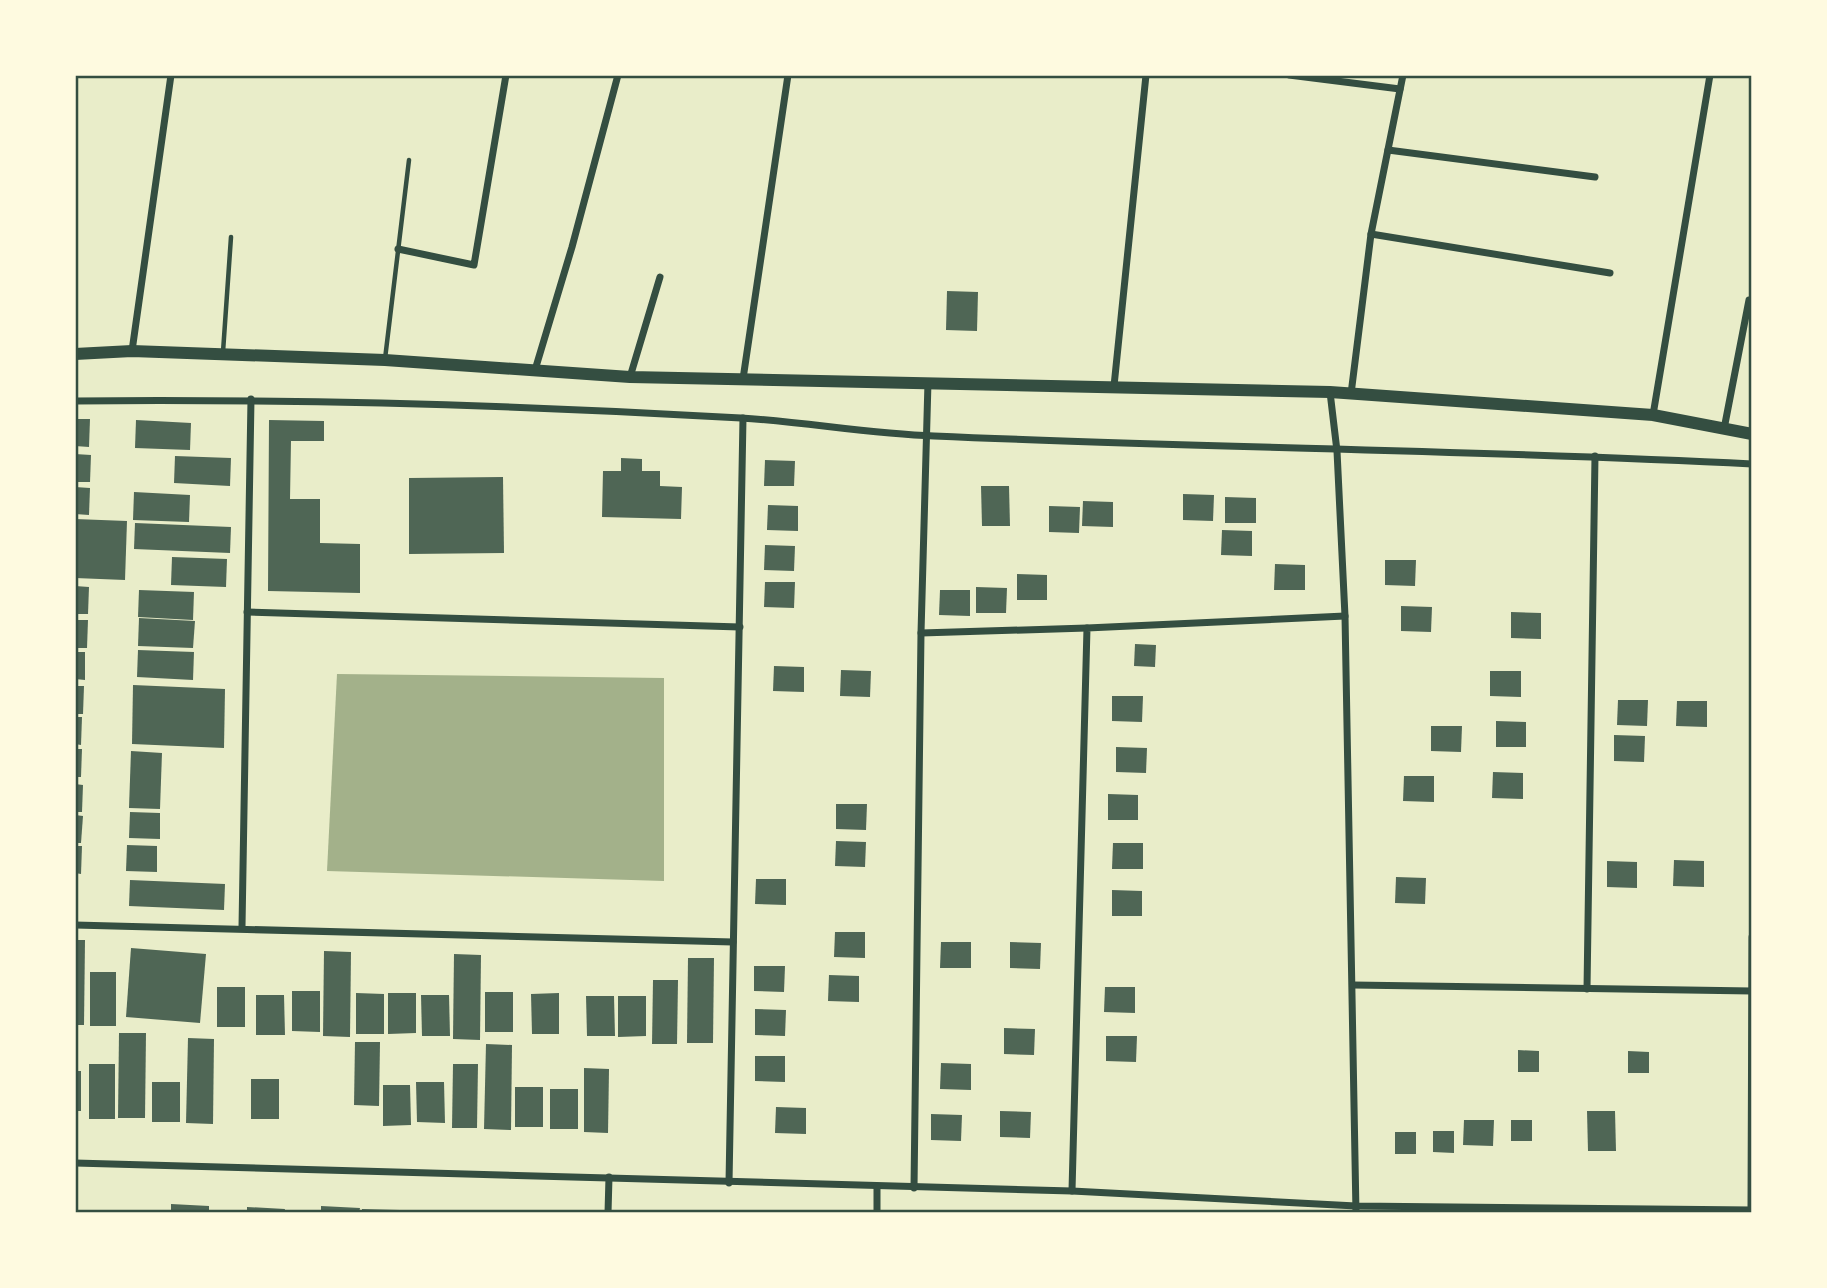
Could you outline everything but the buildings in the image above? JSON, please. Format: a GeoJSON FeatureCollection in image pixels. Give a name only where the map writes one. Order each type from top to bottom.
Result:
{"type":"FeatureCollection","features":[{"type":"Feature","properties":{"kind":"street"},"geometry":{"type":"LineString","coordinates":[[132,351],[171,75]]}},
{"type":"Feature","properties":{"kind":"street"},"geometry":{"type":"LineString","coordinates":[[398,249],[474,265],[506,75]]}},
{"type":"Feature","properties":{"kind":"street"},"geometry":{"type":"LineString","coordinates":[[535,370],[572,247],[618,75]]}},
{"type":"Feature","properties":{"kind":"street"},"geometry":{"type":"LineString","coordinates":[[743,379],[788,75]]}},
{"type":"Feature","properties":{"kind":"street"},"geometry":{"type":"LineString","coordinates":[[1114,386],[1146,75]]}},
{"type":"Feature","properties":{"kind":"street"},"geometry":{"type":"LineString","coordinates":[[1289,75],[1400,89]]}},
{"type":"Feature","properties":{"kind":"street"},"geometry":{"type":"LineString","coordinates":[[1351,394],[1371,234],[1403,75]]}},
{"type":"Feature","properties":{"kind":"street"},"geometry":{"type":"LineString","coordinates":[[1653,415],[1710,75]]}},
{"type":"Feature","properties":{"kind":"street"},"geometry":{"type":"LineString","coordinates":[[1388,150],[1595,177]]}},
{"type":"Feature","properties":{"kind":"street"},"geometry":{"type":"LineString","coordinates":[[1371,234],[1610,273]]}},
{"type":"Feature","properties":{"kind":"street"},"geometry":{"type":"LineString","coordinates":[[630,377],[660,277]]}},
{"type":"Feature","properties":{"kind":"street"},"geometry":{"type":"LineString","coordinates":[[1724,429],[1749,300]]}},
{"type":"Feature","properties":{"kind":"street"},"geometry":{"type":"LineString","coordinates":[[75,354],[132,351],[223,357],[385,360],[630,377],[1330,392],[1653,415],[1752,434]]}},
{"type":"Feature","properties":{"kind":"street"},"geometry":{"type":"LineString","coordinates":[[914,1188],[921,633],[928,382]]}},
{"type":"Feature","properties":{"kind":"street"},"geometry":{"type":"LineString","coordinates":[[1330,392],[1345,616],[1356,1209]]}},
{"type":"Feature","properties":{"kind":"street"},"geometry":{"type":"LineString","coordinates":[[75,401],[251,399],[743,418],[928,436],[1336,451],[1595,456],[1752,464]]}},
{"type":"Feature","properties":{"kind":"street"},"geometry":{"type":"LineString","coordinates":[[242,927],[251,399]]}},
{"type":"Feature","properties":{"kind":"street"},"geometry":{"type":"LineString","coordinates":[[729,1183],[743,418]]}},
{"type":"Feature","properties":{"kind":"street"},"geometry":{"type":"LineString","coordinates":[[1587,989],[1595,456]]}},
{"type":"Feature","properties":{"kind":"street"},"geometry":{"type":"LineString","coordinates":[[247,612],[740,627]]}},
{"type":"Feature","properties":{"kind":"street"},"geometry":{"type":"LineString","coordinates":[[921,633],[1345,616]]}},
{"type":"Feature","properties":{"kind":"street"},"geometry":{"type":"LineString","coordinates":[[1072,1191],[1087,628]]}},
{"type":"Feature","properties":{"kind":"street"},"geometry":{"type":"LineString","coordinates":[[75,925],[242,927],[733,942]]}},
{"type":"Feature","properties":{"kind":"street"},"geometry":{"type":"LineString","coordinates":[[75,1163],[1072,1191],[1356,1209],[1752,1210],[1752,937]]}},
{"type":"Feature","properties":{"kind":"street"},"geometry":{"type":"LineString","coordinates":[[1353,985],[1751,991]]}},
{"type":"Feature","properties":{"kind":"street"},"geometry":{"type":"LineString","coordinates":[[608,1213],[609,1177]]}},
{"type":"Feature","properties":{"kind":"street"},"geometry":{"type":"LineString","coordinates":[[877,1187],[877,1213]]}},
{"type":"Feature","properties":{"kind":"lane"},"geometry":{"type":"LineString","coordinates":[[385,360],[409,160]]}},
{"type":"Feature","properties":{"kind":"lane"},"geometry":{"type":"LineString","coordinates":[[223,357],[231,237]]}},
{"type":"Feature","properties":{"kind":"shaded area"},"geometry":{"type":"Polygon","coordinates":[[[337,674],[664,678],[664,881],[327,871],[337,674]]]}}]}
